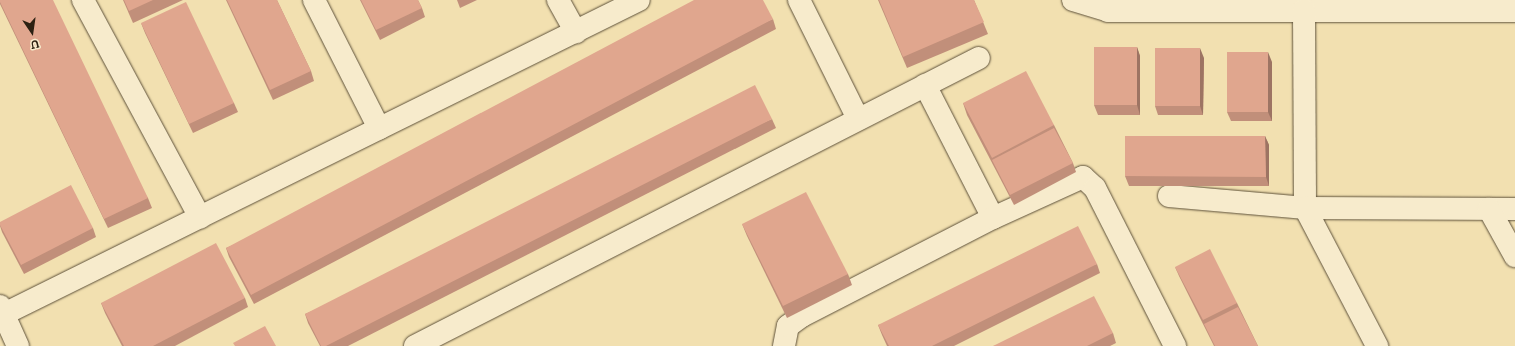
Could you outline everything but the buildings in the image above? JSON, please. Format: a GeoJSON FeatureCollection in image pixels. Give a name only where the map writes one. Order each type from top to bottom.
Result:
{"type":"FeatureCollection","features":[{"type":"Feature","properties":{"kind":"street"},"geometry":{"type":"LineString","coordinates":[[83,0],[200,218]]}},
{"type":"Feature","properties":{"kind":"street"},"geometry":{"type":"LineString","coordinates":[[314,0],[379,128]]}},
{"type":"Feature","properties":{"kind":"street"},"geometry":{"type":"LineString","coordinates":[[558,0],[576,32]]}},
{"type":"Feature","properties":{"kind":"street"},"geometry":{"type":"LineString","coordinates":[[18,346],[2,310],[200,218],[639,0]]}},
{"type":"Feature","properties":{"kind":"street"},"geometry":{"type":"LineString","coordinates":[[799,0],[858,119]]}},
{"type":"Feature","properties":{"kind":"street"},"geometry":{"type":"LineString","coordinates":[[1073,0],[1108,11],[1515,11]]}},
{"type":"Feature","properties":{"kind":"street"},"geometry":{"type":"LineString","coordinates":[[1304,10],[1305,208],[1377,346]]}},
{"type":"Feature","properties":{"kind":"street"},"geometry":{"type":"LineString","coordinates":[[415,346],[979,58]]}},
{"type":"Feature","properties":{"kind":"street"},"geometry":{"type":"LineString","coordinates":[[925,85],[993,218]]}},
{"type":"Feature","properties":{"kind":"street"},"geometry":{"type":"LineString","coordinates":[[784,346],[788,326],[802,316],[993,218],[1083,177],[1095,188],[1170,344]]}},
{"type":"Feature","properties":{"kind":"street"},"geometry":{"type":"LineString","coordinates":[[1169,196],[1305,208],[1515,209]]}},
{"type":"Feature","properties":{"kind":"street"},"geometry":{"type":"LineString","coordinates":[[1489,209],[1515,256]]}}]}
